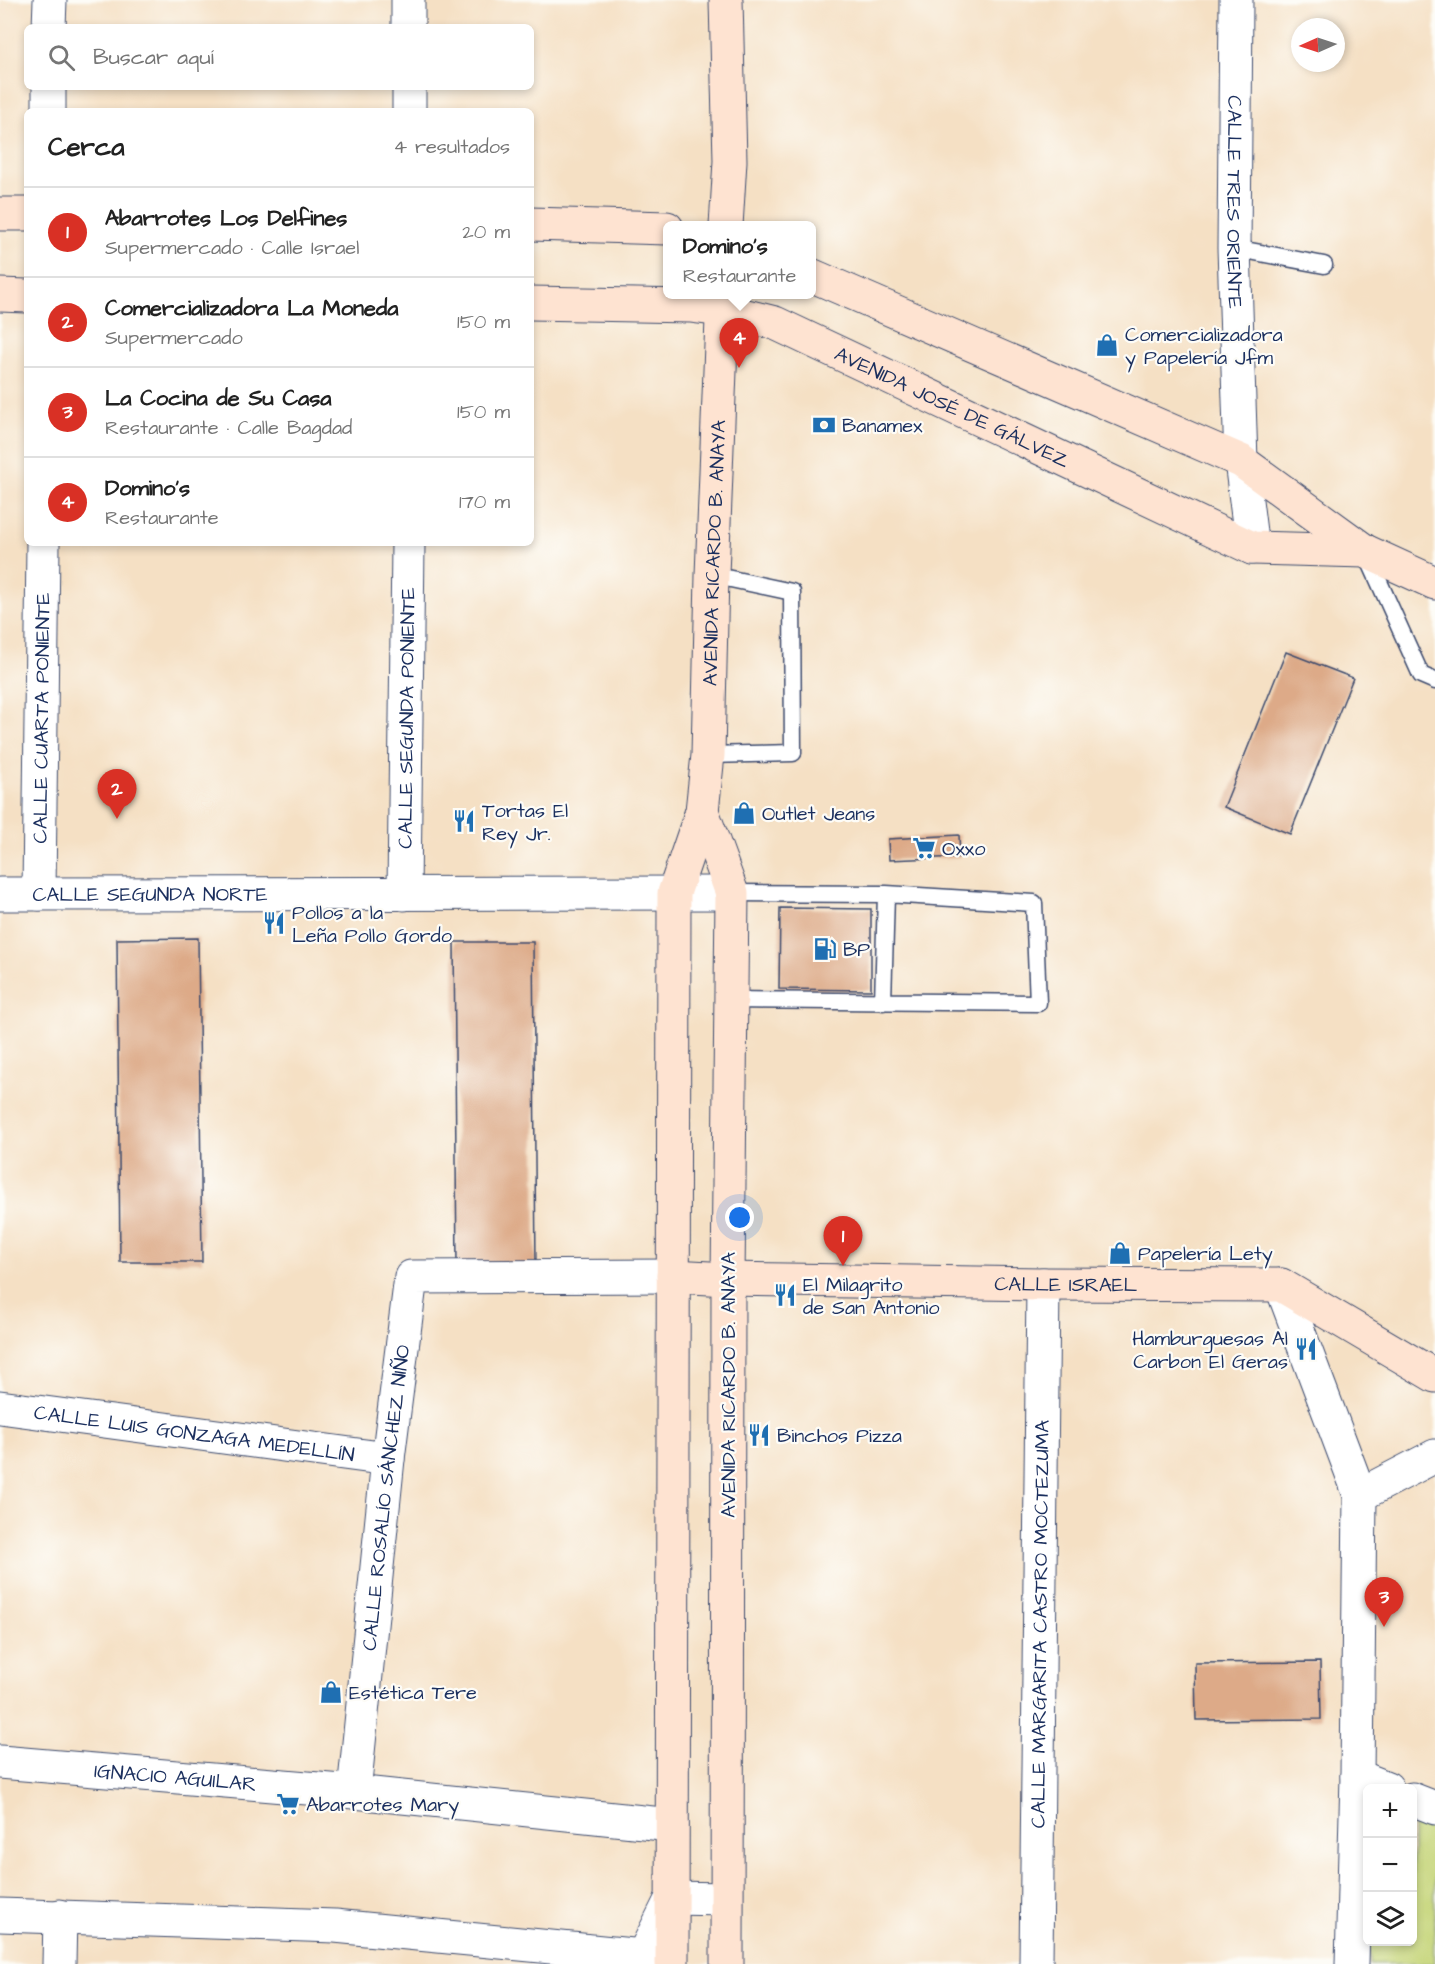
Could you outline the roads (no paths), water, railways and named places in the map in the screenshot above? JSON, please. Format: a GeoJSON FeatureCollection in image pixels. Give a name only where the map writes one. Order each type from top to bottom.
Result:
{"type":"FeatureCollection","features":[{"type":"Feature","properties":{"kind":"main road"},"geometry":{"type":"LineString","coordinates":[[726,0],[730,161],[726,221]]}},
{"type":"Feature","properties":{"kind":"main road"},"geometry":{"type":"LineString","coordinates":[[0,214],[24,214]]}},
{"type":"Feature","properties":{"kind":"main road"},"geometry":{"type":"LineString","coordinates":[[534,225],[663,228]]}},
{"type":"Feature","properties":{"kind":"main road","name":"AVENIDA JOSÉ DE GÁLVEZ"},"geometry":{"type":"LineString","coordinates":[[816,277],[1241,461],[1365,550],[1435,583]]}},
{"type":"Feature","properties":{"kind":"main road"},"geometry":{"type":"LineString","coordinates":[[0,296],[24,296]]}},
{"type":"Feature","properties":{"kind":"main road","name":"AVENIDA JOSÉ DE GÁLVEZ"},"geometry":{"type":"LineString","coordinates":[[534,303],[690,306],[723,302],[775,324],[1252,548],[1365,550]]}},
{"type":"Feature","properties":{"kind":"main road","name":"AVENIDA RICARDO B. ANAYA"},"geometry":{"type":"LineString","coordinates":[[653,1961],[672,1898],[674,893],[702,811],[708,755],[712,575],[723,302]]}},
{"type":"Feature","properties":{"kind":"main road","name":"AVENIDA RICARDO B. ANAYA"},"geometry":{"type":"LineString","coordinates":[[702,811],[732,893],[728,1279],[727,1964]]}},
{"type":"Feature","properties":{"kind":"main road","name":"CALLE ISRAEL"},"geometry":{"type":"LineString","coordinates":[[673,1276],[728,1279],[1043,1284],[1281,1285]]}},
{"type":"Feature","properties":{"kind":"main road"},"geometry":{"type":"LineString","coordinates":[[1281,1285],[1435,1376]]}},
{"type":"Feature","properties":{"kind":"street"},"geometry":{"type":"LineString","coordinates":[[50,0],[50,24]]}},
{"type":"Feature","properties":{"kind":"street"},"geometry":{"type":"LineString","coordinates":[[408,0],[408,24]]}},
{"type":"Feature","properties":{"kind":"street","name":"CALLE TRES ORIENTE"},"geometry":{"type":"LineString","coordinates":[[1236,0],[1234,248],[1241,461],[1252,548]]}},
{"type":"Feature","properties":{"kind":"street"},"geometry":{"type":"LineString","coordinates":[[48,108],[49,90]]}},
{"type":"Feature","properties":{"kind":"street"},"geometry":{"type":"LineString","coordinates":[[409,90],[409,108]]}},
{"type":"Feature","properties":{"kind":"street","name":"CALLE CUARTA PONIENTE"},"geometry":{"type":"LineString","coordinates":[[39,894],[43,546]]}},
{"type":"Feature","properties":{"kind":"street","name":"CALLE SEGUNDA PONIENTE"},"geometry":{"type":"LineString","coordinates":[[404,894],[408,546]]}},
{"type":"Feature","properties":{"kind":"street","name":"CALLE SEGUNDA NORTE"},"geometry":{"type":"LineString","coordinates":[[0,894],[732,893]]}},
{"type":"Feature","properties":{"kind":"street","name":"CALLE ROSALÍO SÁNCHEZ NIÑO"},"geometry":{"type":"LineString","coordinates":[[354,1792],[388,1459],[411,1277],[673,1276]]}},
{"type":"Feature","properties":{"kind":"street","name":"CALLE MARGARITA CASTRO MOCTEZUMA"},"geometry":{"type":"LineString","coordinates":[[1036,1964],[1043,1284]]}},
{"type":"Feature","properties":{"kind":"street"},"geometry":{"type":"LineString","coordinates":[[1281,1285],[1360,1495],[1372,1782],[1352,1964]]}},
{"type":"Feature","properties":{"kind":"street","name":"CALLE LUIS GONZAGA MEDELLÍN"},"geometry":{"type":"LineString","coordinates":[[0,1407],[388,1459]]}},
{"type":"Feature","properties":{"kind":"street"},"geometry":{"type":"LineString","coordinates":[[1360,1495],[1435,1456]]}},
{"type":"Feature","properties":{"kind":"street","name":"IGNACIO AGUILAR"},"geometry":{"type":"LineString","coordinates":[[0,1762],[354,1792],[672,1825]]}},
{"type":"Feature","properties":{"kind":"street"},"geometry":{"type":"LineString","coordinates":[[1417,1801],[1435,1808]]}},
{"type":"Feature","properties":{"kind":"street"},"geometry":{"type":"LineString","coordinates":[[672,1898],[726,1899]]}},
{"type":"Feature","properties":{"kind":"street"},"geometry":{"type":"LineString","coordinates":[[0,1914],[335,1926],[653,1961]]}},
{"type":"Feature","properties":{"kind":"street"},"geometry":{"type":"LineString","coordinates":[[59,1964],[60,1916]]}},
{"type":"Feature","properties":{"kind":"lane"},"geometry":{"type":"LineString","coordinates":[[1234,248],[1324,266]]}},
{"type":"Feature","properties":{"kind":"lane"},"geometry":{"type":"LineString","coordinates":[[1365,550],[1421,675],[1435,681]]}},
{"type":"Feature","properties":{"kind":"lane"},"geometry":{"type":"LineString","coordinates":[[708,755],[793,753],[792,592],[712,575]]}},
{"type":"Feature","properties":{"kind":"lane"},"geometry":{"type":"LineString","coordinates":[[732,893],[886,894],[1034,903],[1038,1003],[732,1000]]}},
{"type":"Feature","properties":{"kind":"lane"},"geometry":{"type":"LineString","coordinates":[[883,1002],[886,894]]}},
{"type":"Feature","properties":{"kind":"place","name":"Comercializadora y Papelería Jfm"},"geometry":{"type":"Point","coordinates":[1107,345]}},
{"type":"Feature","properties":{"kind":"place","name":"Domino's"},"geometry":{"type":"Point","coordinates":[739,368]}},
{"type":"Feature","properties":{"kind":"place","name":"Banamex"},"geometry":{"type":"Point","coordinates":[824,425]}},
{"type":"Feature","properties":{"kind":"place","name":"Outlet Jeans"},"geometry":{"type":"Point","coordinates":[744,813]}},
{"type":"Feature","properties":{"kind":"place","name":"Comercializadora La Moneda"},"geometry":{"type":"Point","coordinates":[117,819]}},
{"type":"Feature","properties":{"kind":"place","name":"Tortas El Rey Jr."},"geometry":{"type":"Point","coordinates":[464,821]}},
{"type":"Feature","properties":{"kind":"place","name":"Oxxo"},"geometry":{"type":"Point","coordinates":[924,848]}},
{"type":"Feature","properties":{"kind":"place","name":"Pollos a la Leña Pollo Gordo"},"geometry":{"type":"Point","coordinates":[274,923]}},
{"type":"Feature","properties":{"kind":"place","name":"BP"},"geometry":{"type":"Point","coordinates":[825,949]}},
{"type":"Feature","properties":{"kind":"place","name":"Papelería Lety"},"geometry":{"type":"Point","coordinates":[1120,1253]}},
{"type":"Feature","properties":{"kind":"place","name":"Abarrotes Los Delfines"},"geometry":{"type":"Point","coordinates":[843,1266]}},
{"type":"Feature","properties":{"kind":"place","name":"El Milagrito de San Antonio"},"geometry":{"type":"Point","coordinates":[785,1295]}},
{"type":"Feature","properties":{"kind":"place","name":"Hamburguesas Al Carbon El Geras"},"geometry":{"type":"Point","coordinates":[1306,1349]}},
{"type":"Feature","properties":{"kind":"place","name":"Binchos Pizza"},"geometry":{"type":"Point","coordinates":[759,1435]}},
{"type":"Feature","properties":{"kind":"place","name":"La Cocina de Su Casa"},"geometry":{"type":"Point","coordinates":[1384,1627]}},
{"type":"Feature","properties":{"kind":"place","name":"Estética Tere"},"geometry":{"type":"Point","coordinates":[331,1692]}},
{"type":"Feature","properties":{"kind":"place","name":"Abarrotes Mary"},"geometry":{"type":"Point","coordinates":[288,1804]}}]}
